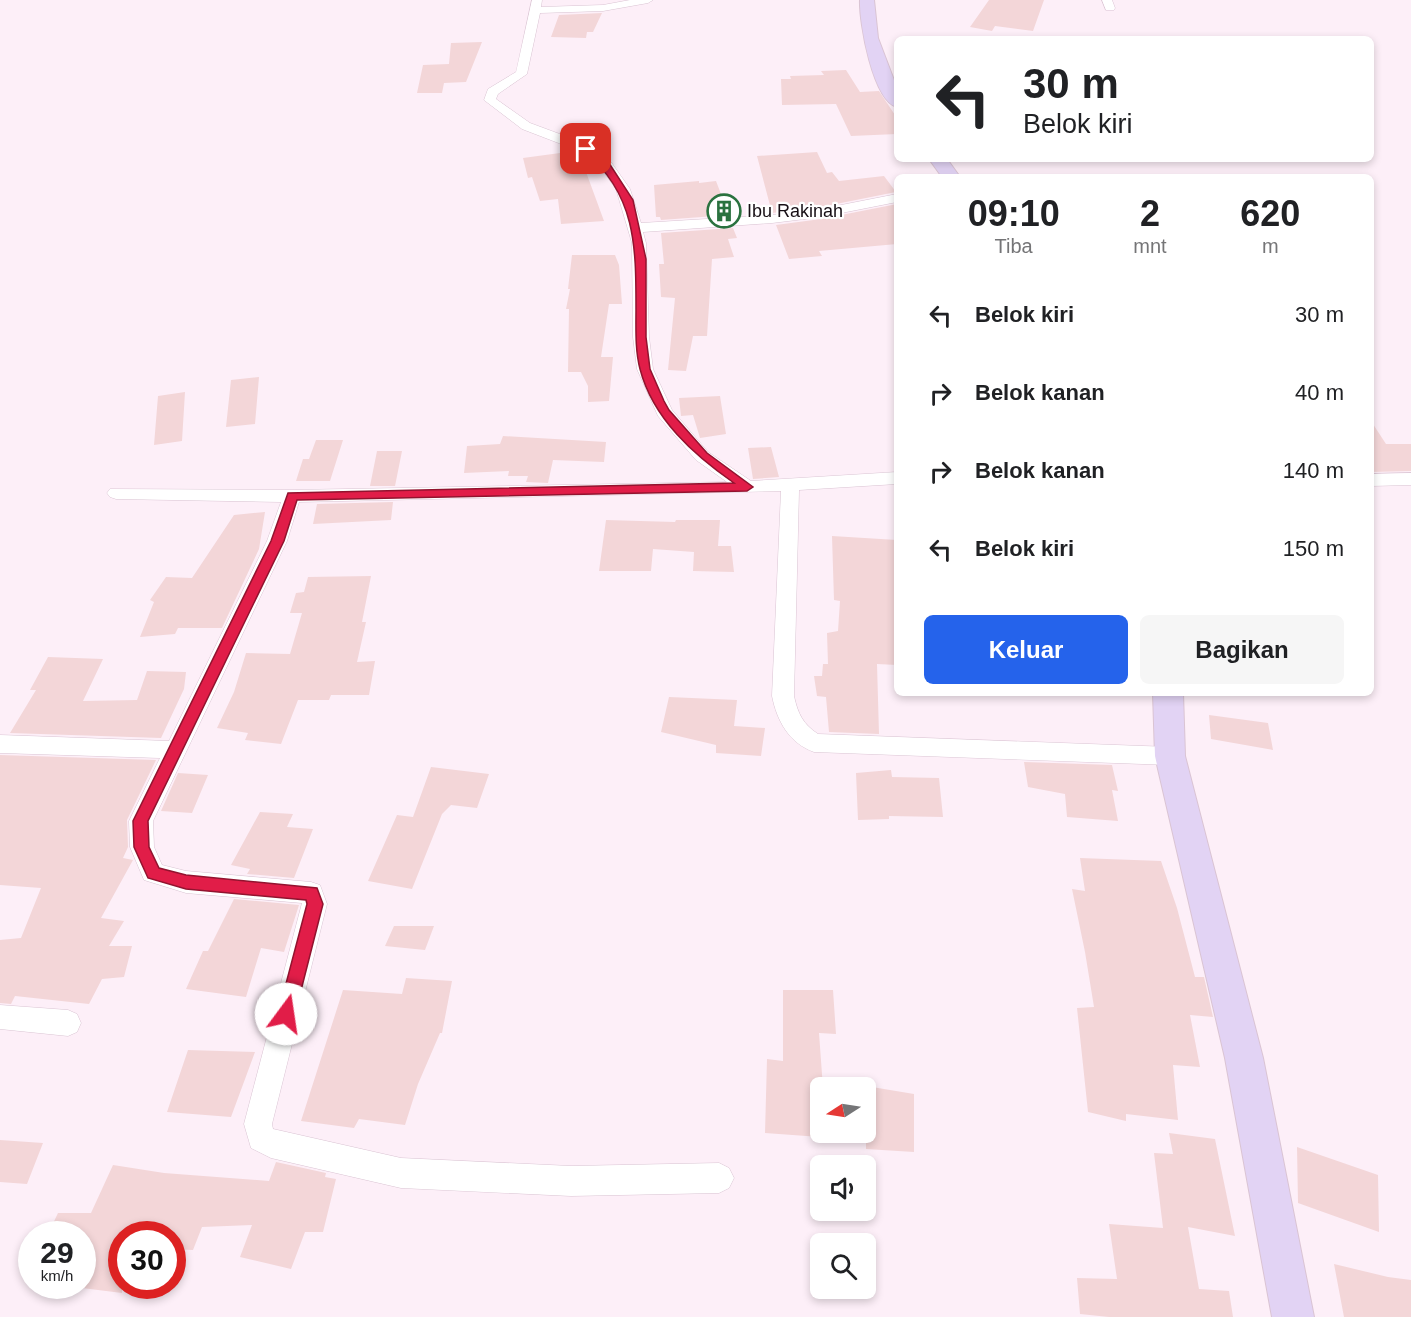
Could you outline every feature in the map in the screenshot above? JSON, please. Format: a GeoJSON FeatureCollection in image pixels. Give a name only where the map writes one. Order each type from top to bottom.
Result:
{"type":"FeatureCollection","features":[{"type":"Feature","properties":{"kind":"street"},"geometry":{"type":"LineString","coordinates":[[648,0],[603,8],[536,5],[520,74],[492,92],[490,100],[526,126],[586,149],[606,165],[628,200],[635,228],[641,265],[641,337],[645,369],[653,389],[664,412],[702,456],[747,487]]}},
{"type":"Feature","properties":{"kind":"street"},"geometry":{"type":"LineString","coordinates":[[866,5],[880,69],[894,96]]}},
{"type":"Feature","properties":{"kind":"street"},"geometry":{"type":"LineString","coordinates":[[635,228],[772,219],[821,213],[894,199]]}},
{"type":"Feature","properties":{"kind":"street"},"geometry":{"type":"LineString","coordinates":[[116,493],[292,496],[747,487],[894,478]]}},
{"type":"Feature","properties":{"kind":"street"},"geometry":{"type":"LineString","coordinates":[[1374,480],[1411,479]]}},
{"type":"Feature","properties":{"kind":"street"},"geometry":{"type":"LineString","coordinates":[[790,485],[783,696],[787,716],[798,732],[814,744],[1170,756]]}},
{"type":"Feature","properties":{"kind":"street"},"geometry":{"type":"LineString","coordinates":[[292,496],[278,541],[187,728],[173,750],[141,821],[142,847],[153,873],[186,882],[311,893],[314,898],[315,904],[258,1124],[261,1138],[271,1144],[402,1173],[571,1181],[718,1178]]}},
{"type":"Feature","properties":{"kind":"street"},"geometry":{"type":"LineString","coordinates":[[1168,696],[1170,756],[1241,1046],[1293,1317]]}},
{"type":"Feature","properties":{"kind":"street"},"geometry":{"type":"LineString","coordinates":[[0,744],[173,750]]}},
{"type":"Feature","properties":{"kind":"street"},"geometry":{"type":"LineString","coordinates":[[0,1017],[68,1023]]}},
{"type":"Feature","properties":{"kind":"building"},"geometry":{"type":"Polygon","coordinates":[[[989,0],[1044,0],[1033,31],[995,26],[992,31],[970,27],[989,0]]]}},
{"type":"Feature","properties":{"kind":"building"},"geometry":{"type":"Polygon","coordinates":[[[602,13],[593,32],[587,32],[586,38],[551,37],[559,15],[602,13]]]}},
{"type":"Feature","properties":{"kind":"building"},"geometry":{"type":"Polygon","coordinates":[[[482,42],[466,82],[444,83],[442,93],[417,93],[423,65],[449,64],[451,43],[482,42]]]}},
{"type":"Feature","properties":{"kind":"building"},"geometry":{"type":"Polygon","coordinates":[[[846,70],[860,92],[879,91],[894,114],[894,134],[851,136],[836,104],[782,105],[781,79],[791,79],[790,76],[824,75],[821,71],[846,70]]]}},
{"type":"Feature","properties":{"kind":"building"},"geometry":{"type":"Polygon","coordinates":[[[817,152],[827,173],[832,172],[839,181],[884,176],[894,192],[821,207],[772,213],[757,156],[817,152]]]}},
{"type":"Feature","properties":{"kind":"building"},"geometry":{"type":"Polygon","coordinates":[[[560,153],[564,163],[582,161],[604,221],[561,224],[558,199],[540,201],[532,177],[528,178],[523,158],[560,153]]]}},
{"type":"Feature","properties":{"kind":"building"},"geometry":{"type":"Polygon","coordinates":[[[699,181],[699,183],[716,181],[729,215],[661,220],[660,217],[656,217],[654,185],[699,181]]]}},
{"type":"Feature","properties":{"kind":"building"},"geometry":{"type":"Polygon","coordinates":[[[894,205],[894,244],[819,251],[822,256],[789,259],[776,225],[894,205]]]}},
{"type":"Feature","properties":{"kind":"building"},"geometry":{"type":"Polygon","coordinates":[[[733,228],[737,238],[728,239],[734,257],[712,259],[707,336],[693,336],[686,371],[668,370],[675,298],[661,297],[659,264],[664,264],[661,233],[733,228]]]}},
{"type":"Feature","properties":{"kind":"building"},"geometry":{"type":"Polygon","coordinates":[[[572,255],[615,255],[619,265],[622,304],[609,304],[601,357],[613,357],[609,401],[588,402],[588,386],[581,372],[568,372],[569,309],[566,309],[572,255]]]}},
{"type":"Feature","properties":{"kind":"building"},"geometry":{"type":"Polygon","coordinates":[[[259,377],[255,424],[226,427],[231,380],[259,377]]]}},
{"type":"Feature","properties":{"kind":"building"},"geometry":{"type":"Polygon","coordinates":[[[185,392],[182,441],[154,445],[158,396],[185,392]]]}},
{"type":"Feature","properties":{"kind":"building"},"geometry":{"type":"Polygon","coordinates":[[[720,396],[726,434],[700,438],[693,415],[681,416],[679,398],[720,396]]]}},
{"type":"Feature","properties":{"kind":"building"},"geometry":{"type":"Polygon","coordinates":[[[1374,426],[1386,444],[1411,444],[1411,471],[1374,472],[1374,426]]]}},
{"type":"Feature","properties":{"kind":"building"},"geometry":{"type":"Polygon","coordinates":[[[503,436],[606,442],[604,462],[553,460],[548,483],[526,482],[528,476],[508,476],[509,471],[464,473],[467,446],[500,444],[503,436]]]}},
{"type":"Feature","properties":{"kind":"building"},"geometry":{"type":"Polygon","coordinates":[[[316,440],[343,440],[330,481],[296,481],[303,459],[309,459],[316,440]]]}},
{"type":"Feature","properties":{"kind":"building"},"geometry":{"type":"Polygon","coordinates":[[[771,447],[779,477],[753,479],[748,448],[771,447]]]}},
{"type":"Feature","properties":{"kind":"building"},"geometry":{"type":"Polygon","coordinates":[[[377,451],[402,451],[395,486],[370,486],[377,451]]]}},
{"type":"Feature","properties":{"kind":"building"},"geometry":{"type":"Polygon","coordinates":[[[393,502],[391,520],[313,524],[317,504],[393,502]]]}},
{"type":"Feature","properties":{"kind":"building"},"geometry":{"type":"Polygon","coordinates":[[[265,512],[259,549],[222,628],[178,628],[175,634],[140,637],[154,602],[150,600],[166,577],[192,578],[234,515],[265,512]]]}},
{"type":"Feature","properties":{"kind":"building"},"geometry":{"type":"Polygon","coordinates":[[[606,520],[675,522],[676,520],[720,520],[718,546],[731,546],[734,572],[693,571],[694,552],[653,549],[651,571],[599,571],[606,520]]]}},
{"type":"Feature","properties":{"kind":"building"},"geometry":{"type":"Polygon","coordinates":[[[832,536],[894,540],[894,665],[877,664],[879,734],[829,732],[826,697],[817,696],[814,676],[822,676],[823,664],[828,664],[827,633],[838,631],[840,601],[834,600],[832,536]]]}},
{"type":"Feature","properties":{"kind":"building"},"geometry":{"type":"Polygon","coordinates":[[[371,576],[362,622],[366,622],[357,662],[375,661],[369,695],[331,695],[329,700],[298,700],[281,744],[245,740],[248,733],[217,728],[234,692],[246,653],[290,654],[302,613],[290,613],[296,593],[304,592],[308,577],[371,576]]]}},
{"type":"Feature","properties":{"kind":"building"},"geometry":{"type":"Polygon","coordinates":[[[48,657],[103,659],[83,701],[137,700],[147,671],[186,672],[184,689],[161,738],[10,733],[36,690],[30,690],[48,657]]]}},
{"type":"Feature","properties":{"kind":"building"},"geometry":{"type":"Polygon","coordinates":[[[669,697],[737,700],[734,726],[765,728],[761,756],[716,753],[716,745],[661,732],[669,697]]]}},
{"type":"Feature","properties":{"kind":"building"},"geometry":{"type":"Polygon","coordinates":[[[1209,715],[1268,723],[1273,750],[1211,739],[1209,715]]]}},
{"type":"Feature","properties":{"kind":"building"},"geometry":{"type":"Polygon","coordinates":[[[0,755],[156,760],[127,820],[128,847],[123,858],[133,860],[101,918],[124,921],[109,946],[132,946],[124,977],[102,979],[89,1004],[15,996],[11,1004],[0,1003],[0,940],[21,938],[41,888],[0,885],[0,755]]]}},
{"type":"Feature","properties":{"kind":"building"},"geometry":{"type":"Polygon","coordinates":[[[1024,762],[1112,765],[1118,791],[1112,790],[1118,821],[1067,817],[1065,794],[1028,787],[1024,762]]]}},
{"type":"Feature","properties":{"kind":"building"},"geometry":{"type":"Polygon","coordinates":[[[431,767],[489,774],[477,808],[451,805],[442,814],[412,889],[368,881],[397,815],[413,817],[431,767]]]}},
{"type":"Feature","properties":{"kind":"building"},"geometry":{"type":"Polygon","coordinates":[[[891,770],[892,777],[939,778],[943,817],[889,816],[889,819],[858,820],[856,773],[891,770]]]}},
{"type":"Feature","properties":{"kind":"building"},"geometry":{"type":"Polygon","coordinates":[[[178,773],[208,775],[192,813],[161,811],[178,773]]]}},
{"type":"Feature","properties":{"kind":"building"},"geometry":{"type":"Polygon","coordinates":[[[260,812],[293,814],[287,827],[313,829],[294,878],[247,874],[250,869],[231,865],[260,812]]]}},
{"type":"Feature","properties":{"kind":"building"},"geometry":{"type":"Polygon","coordinates":[[[1080,858],[1161,861],[1177,908],[1195,977],[1204,977],[1213,1017],[1190,1015],[1200,1067],[1173,1065],[1178,1120],[1126,1114],[1126,1121],[1088,1112],[1077,1008],[1094,1007],[1072,889],[1085,891],[1080,858]]]}},
{"type":"Feature","properties":{"kind":"building"},"geometry":{"type":"Polygon","coordinates":[[[234,899],[299,905],[284,952],[261,948],[246,997],[186,989],[203,951],[208,951],[234,899]]]}},
{"type":"Feature","properties":{"kind":"building"},"geometry":{"type":"Polygon","coordinates":[[[394,926],[434,926],[425,950],[385,946],[394,926]]]}},
{"type":"Feature","properties":{"kind":"building"},"geometry":{"type":"Polygon","coordinates":[[[406,978],[452,981],[442,1033],[440,1033],[418,1084],[405,1125],[359,1119],[354,1128],[301,1121],[343,990],[402,994],[406,978]]]}},
{"type":"Feature","properties":{"kind":"building"},"geometry":{"type":"Polygon","coordinates":[[[783,990],[833,990],[836,1034],[819,1033],[822,1077],[810,1077],[810,1136],[765,1133],[767,1059],[783,1061],[783,990]]]}},
{"type":"Feature","properties":{"kind":"building"},"geometry":{"type":"Polygon","coordinates":[[[188,1050],[255,1052],[231,1117],[167,1112],[188,1050]]]}},
{"type":"Feature","properties":{"kind":"building"},"geometry":{"type":"Polygon","coordinates":[[[876,1088],[914,1094],[914,1152],[866,1149],[866,1143],[876,1143],[876,1088]]]}},
{"type":"Feature","properties":{"kind":"building"},"geometry":{"type":"Polygon","coordinates":[[[1169,1133],[1215,1139],[1235,1236],[1188,1227],[1199,1289],[1229,1291],[1233,1317],[1109,1317],[1080,1314],[1077,1278],[1117,1279],[1109,1224],[1163,1228],[1154,1153],[1173,1154],[1169,1133]]]}},
{"type":"Feature","properties":{"kind":"building"},"geometry":{"type":"Polygon","coordinates":[[[0,1140],[43,1143],[27,1184],[0,1182],[0,1140]]]}},
{"type":"Feature","properties":{"kind":"building"},"geometry":{"type":"Polygon","coordinates":[[[1297,1147],[1378,1175],[1379,1232],[1298,1203],[1297,1147]]]}},
{"type":"Feature","properties":{"kind":"building"},"geometry":{"type":"Polygon","coordinates":[[[276,1162],[326,1173],[325,1177],[336,1179],[323,1232],[305,1232],[291,1269],[240,1257],[252,1225],[202,1227],[193,1250],[186,1250],[186,1221],[108,1221],[108,1291],[96,1290],[96,1221],[54,1221],[58,1213],[91,1213],[113,1165],[164,1173],[269,1181],[276,1162]]]}},
{"type":"Feature","properties":{"kind":"building"},"geometry":{"type":"Polygon","coordinates":[[[1334,1264],[1411,1280],[1411,1317],[1344,1317],[1334,1264]]]}},
{"type":"Feature","properties":{"kind":"place","name":"Ibu Rakinah"},"geometry":{"type":"Point","coordinates":[724,211]}},
{"type":"Feature","properties":{"kind":"route"},"geometry":{"type":"LineString","coordinates":[[286,1014],[315,904],[311,893],[186,882],[153,873],[142,847],[141,821],[173,750],[187,728],[278,541],[292,496],[747,487],[702,456],[664,412],[658,401],[645,369],[641,337],[641,259],[628,200],[606,165],[586,149]]}}]}
